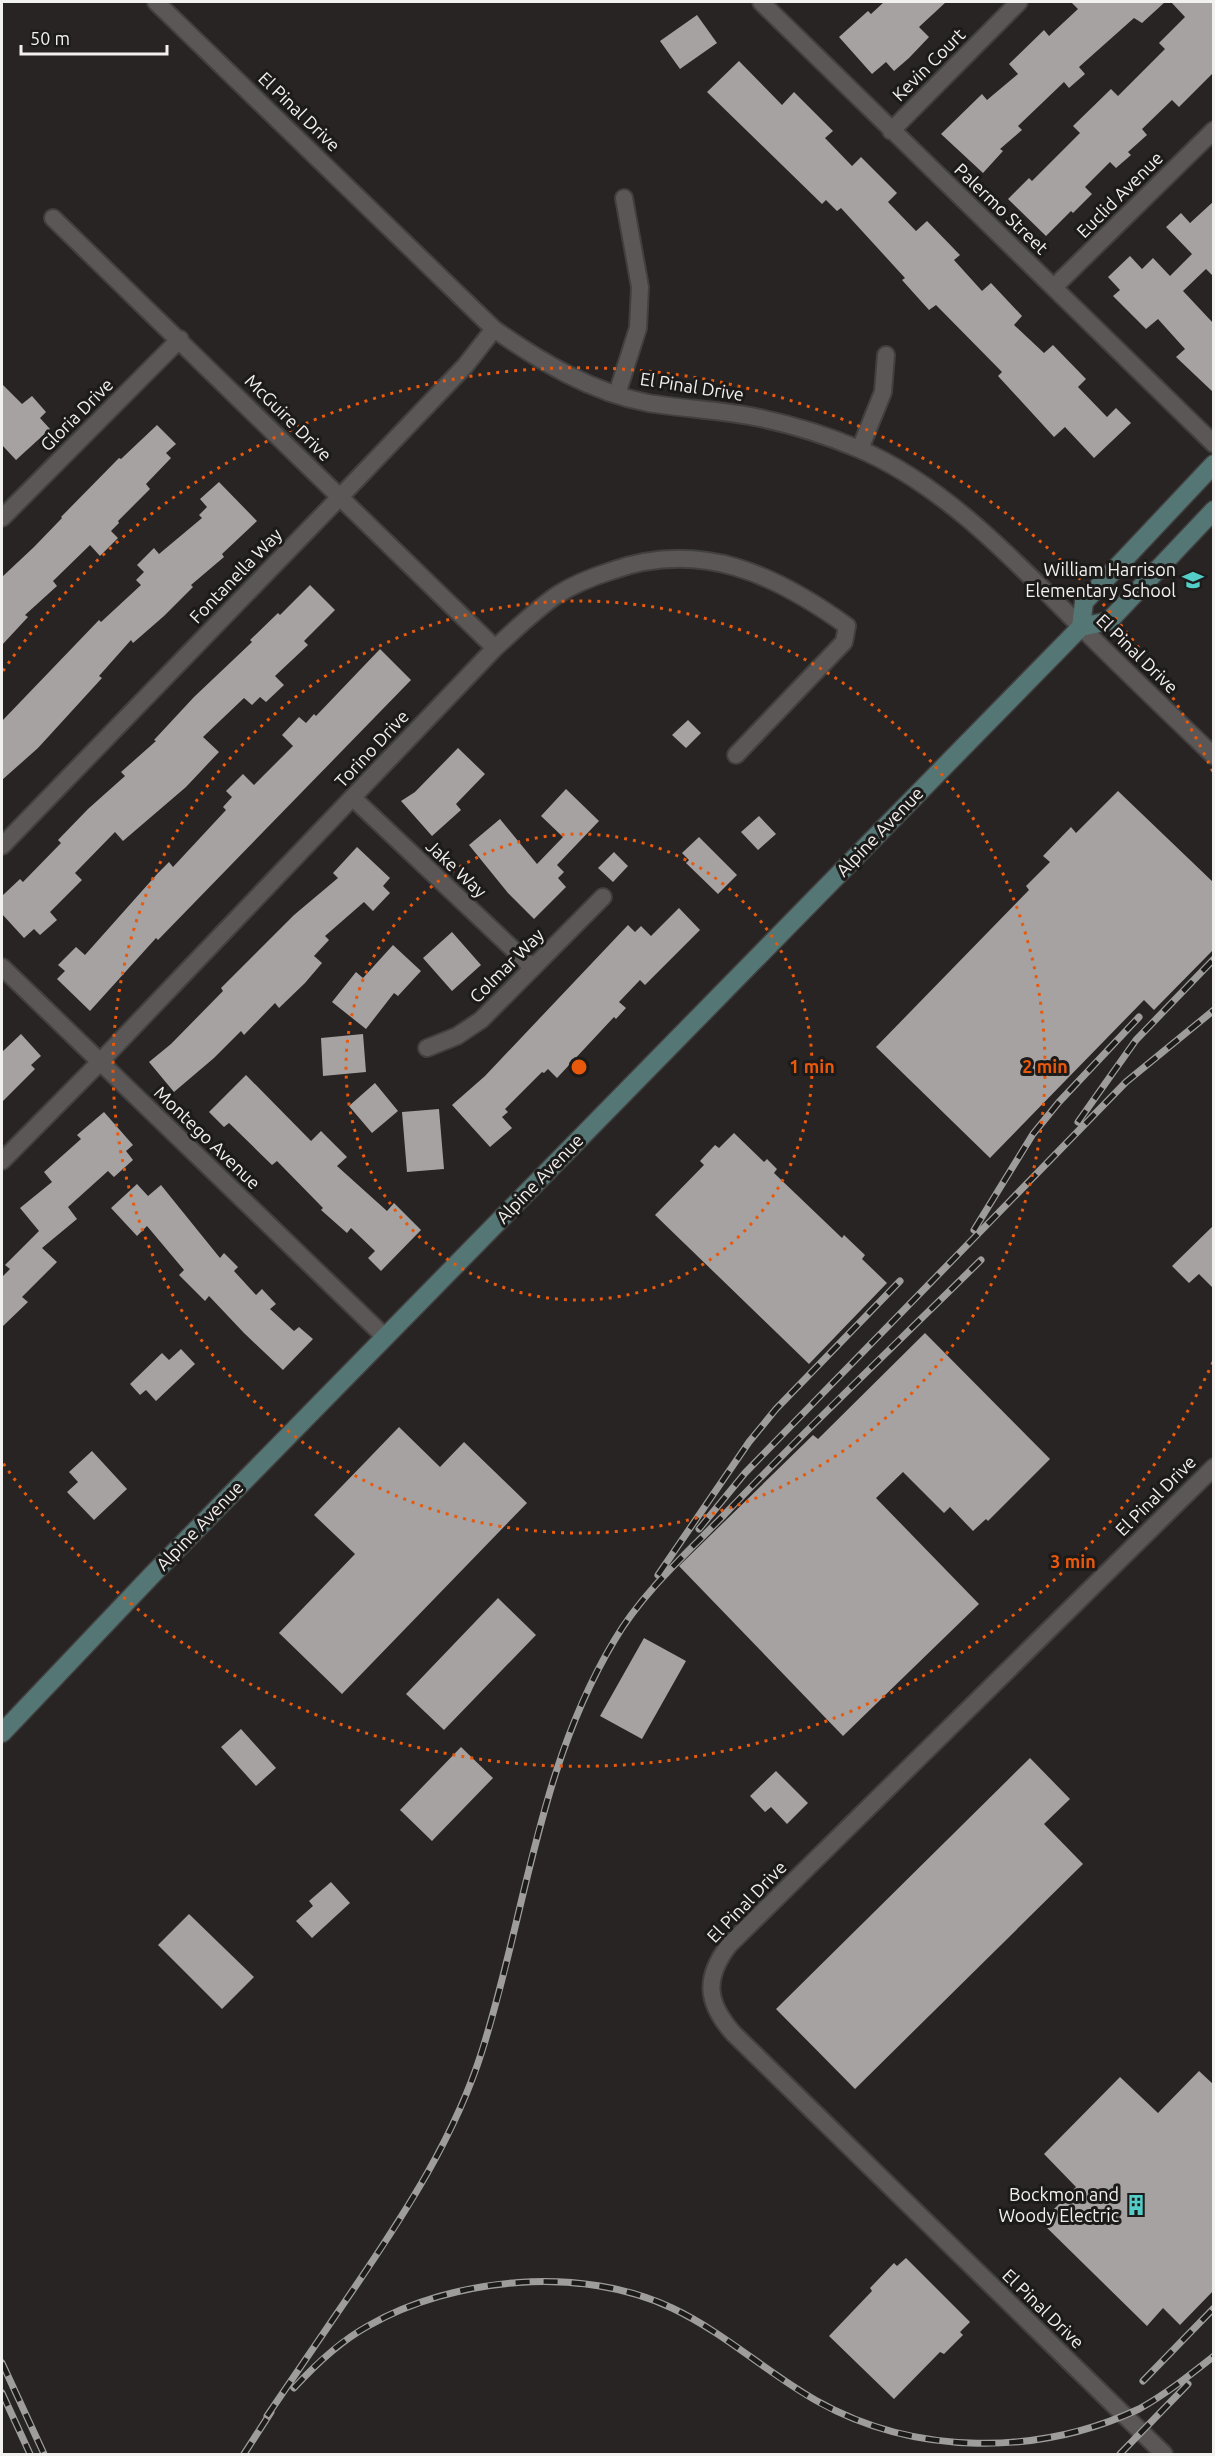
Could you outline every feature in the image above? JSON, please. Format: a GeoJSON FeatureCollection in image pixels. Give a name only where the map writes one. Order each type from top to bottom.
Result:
{"type":"FeatureCollection","features":[{"type":"Feature","properties":{"kind":"street","name":"El Pinal Drive"},"geometry":{"type":"LineString","coordinates":[[156,2],[494,329],[532,356],[562,373],[617,394],[647,403],[760,417],[861,449],[904,473],[957,510],[1003,550],[1214,756]]}},
{"type":"Feature","properties":{"kind":"street","name":"Palermo Street"},"geometry":{"type":"LineString","coordinates":[[761,2],[1214,444]]}},
{"type":"Feature","properties":{"kind":"street","name":"Kevin Court"},"geometry":{"type":"LineString","coordinates":[[891,131],[1019,2]]}},
{"type":"Feature","properties":{"kind":"street","name":"Euclid Avenue"},"geometry":{"type":"LineString","coordinates":[[1054,287],[1214,130]]}},
{"type":"Feature","properties":{"kind":"street"},"geometry":{"type":"LineString","coordinates":[[617,394],[638,328],[640,287],[624,198]]}},
{"type":"Feature","properties":{"kind":"street","name":"McGuire Drive"},"geometry":{"type":"LineString","coordinates":[[53,218],[180,339],[495,648]]}},
{"type":"Feature","properties":{"kind":"street","name":"Fontanella Way"},"geometry":{"type":"LineString","coordinates":[[2,846],[465,366],[494,329]]}},
{"type":"Feature","properties":{"kind":"street","name":"Gloria Drive"},"geometry":{"type":"LineString","coordinates":[[5,507],[180,339]]}},
{"type":"Feature","properties":{"kind":"street"},"geometry":{"type":"LineString","coordinates":[[861,449],[883,392],[886,355]]}},
{"type":"Feature","properties":{"kind":"street"},"geometry":{"type":"LineString","coordinates":[[1214,464],[1083,602],[1081,627],[1109,621],[1214,510]]}},
{"type":"Feature","properties":{"kind":"street","name":"Torino Drive"},"geometry":{"type":"LineString","coordinates":[[2,1161],[100,1062],[495,648],[557,596],[586,580],[630,564],[669,558],[702,558],[743,569],[781,584],[848,626],[844,642],[736,755]]}},
{"type":"Feature","properties":{"kind":"street","name":"Alpine Avenue"},"geometry":{"type":"LineString","coordinates":[[2,1733],[152,1575],[1081,627]]}},
{"type":"Feature","properties":{"kind":"street","name":"Jake Way"},"geometry":{"type":"LineString","coordinates":[[352,798],[532,969]]}},
{"type":"Feature","properties":{"kind":"street","name":"Colmar Way"},"geometry":{"type":"LineString","coordinates":[[427,1048],[457,1036],[481,1020],[603,897]]}},
{"type":"Feature","properties":{"kind":"street","name":"Montego Avenue"},"geometry":{"type":"LineString","coordinates":[[2,967],[385,1337]]}},
{"type":"Feature","properties":{"kind":"street","name":"El Pinal Drive"},"geometry":{"type":"LineString","coordinates":[[1164,2454],[733,2033],[716,2011],[711,1993],[712,1975],[717,1961],[729,1945],[1214,1467]]}},
{"type":"Feature","properties":{"kind":"building"},"geometry":{"type":"Polygon","coordinates":[[[884,2],[946,2],[919,27],[929,37],[909,58],[894,71],[886,62],[872,74],[839,37],[868,11],[871,14],[884,2]]]}},
{"type":"Feature","properties":{"kind":"building"},"geometry":{"type":"Polygon","coordinates":[[[1071,2],[1165,2],[1142,23],[1134,18],[1079,67],[1085,74],[1069,88],[1064,82],[1018,126],[1022,130],[1000,149],[1003,151],[983,173],[941,134],[982,94],[987,100],[1018,74],[1009,64],[1044,30],[1049,36],[1078,9],[1071,2]]]}},
{"type":"Feature","properties":{"kind":"building"},"geometry":{"type":"Polygon","coordinates":[[[1171,2],[1214,2],[1214,72],[1179,107],[1172,100],[1142,129],[1147,135],[1128,152],[1131,155],[1116,168],[1110,162],[1085,187],[1092,194],[1046,236],[1008,199],[1029,178],[1032,181],[1080,133],[1073,126],[1111,89],[1118,96],[1165,49],[1159,43],[1185,17],[1171,2]]]}},
{"type":"Feature","properties":{"kind":"building"},"geometry":{"type":"Polygon","coordinates":[[[697,15],[717,43],[680,69],[660,41],[697,15]]]}},
{"type":"Feature","properties":{"kind":"building"},"geometry":{"type":"Polygon","coordinates":[[[739,61],[782,105],[794,92],[833,131],[825,138],[852,166],[861,157],[897,193],[888,202],[916,231],[927,221],[960,255],[954,260],[982,291],[991,283],[1022,316],[1014,325],[1044,353],[1053,345],[1086,379],[1078,387],[1107,417],[1116,408],[1131,423],[1094,458],[1065,427],[1054,437],[998,376],[1002,372],[936,305],[929,310],[902,280],[905,278],[841,208],[837,211],[826,200],[822,204],[707,92],[739,61]]]}},
{"type":"Feature","properties":{"kind":"building"},"geometry":{"type":"Polygon","coordinates":[[[1214,201],[1214,277],[1206,269],[1183,291],[1214,324],[1214,393],[1176,357],[1185,349],[1158,319],[1146,329],[1113,296],[1120,290],[1108,277],[1130,256],[1142,269],[1153,258],[1170,276],[1192,254],[1166,227],[1181,213],[1190,223],[1214,201]]]}},
{"type":"Feature","properties":{"kind":"building"},"geometry":{"type":"Polygon","coordinates":[[[2,384],[22,404],[32,396],[46,412],[40,418],[50,429],[16,460],[2,445],[2,384]]]}},
{"type":"Feature","properties":{"kind":"building"},"geometry":{"type":"Polygon","coordinates":[[[157,425],[176,444],[166,453],[171,458],[146,484],[150,489],[111,531],[118,538],[100,556],[90,545],[53,581],[57,586],[25,615],[28,617],[2,645],[2,577],[119,458],[121,459],[157,425]]]}},
{"type":"Feature","properties":{"kind":"building"},"geometry":{"type":"Polygon","coordinates":[[[219,482],[257,521],[222,554],[224,557],[191,585],[193,587],[164,616],[133,643],[131,640],[99,676],[102,678],[38,748],[2,780],[2,721],[99,620],[101,622],[141,585],[136,580],[144,572],[137,565],[154,548],[159,554],[202,518],[199,515],[207,507],[200,499],[219,482]]]}},
{"type":"Feature","properties":{"kind":"building"},"geometry":{"type":"Polygon","coordinates":[[[310,585],[335,610],[304,641],[308,645],[275,676],[284,685],[266,702],[260,697],[252,705],[244,698],[203,737],[219,752],[186,787],[123,841],[115,832],[75,873],[82,880],[50,912],[57,920],[40,935],[34,929],[24,938],[2,914],[2,896],[20,879],[23,882],[61,843],[58,840],[125,776],[121,772],[156,741],[154,740],[194,697],[252,642],[250,640],[278,613],[280,615],[310,585]]]}},
{"type":"Feature","properties":{"kind":"building"},"geometry":{"type":"Polygon","coordinates":[[[380,649],[411,680],[158,940],[156,938],[90,1011],[57,979],[65,971],[58,965],[76,947],[85,955],[158,873],[169,862],[173,867],[226,810],[223,807],[232,797],[226,791],[243,774],[254,785],[293,746],[282,735],[299,717],[306,723],[314,714],[316,716],[380,649]]]}},
{"type":"Feature","properties":{"kind":"building"},"geometry":{"type":"Polygon","coordinates":[[[688,720],[701,733],[686,748],[672,735],[688,720]]]}},
{"type":"Feature","properties":{"kind":"building"},"geometry":{"type":"Polygon","coordinates":[[[458,748],[485,774],[456,804],[461,810],[432,836],[401,801],[415,792],[458,748]]]}},
{"type":"Feature","properties":{"kind":"building"},"geometry":{"type":"Polygon","coordinates":[[[566,789],[599,821],[557,865],[564,872],[558,878],[566,887],[534,919],[508,893],[469,845],[500,819],[537,864],[563,837],[541,816],[566,789]]]}},
{"type":"Feature","properties":{"kind":"building"},"geometry":{"type":"Polygon","coordinates":[[[1118,791],[1214,883],[1214,949],[1154,1010],[1144,1000],[990,1158],[876,1047],[1029,890],[1026,886],[1050,862],[1043,856],[1071,827],[1076,833],[1118,791]]]}},
{"type":"Feature","properties":{"kind":"building"},"geometry":{"type":"Polygon","coordinates":[[[759,816],[776,834],[758,850],[741,832],[759,816]]]}},
{"type":"Feature","properties":{"kind":"building"},"geometry":{"type":"Polygon","coordinates":[[[699,837],[737,875],[718,894],[686,863],[689,860],[682,853],[699,837]]]}},
{"type":"Feature","properties":{"kind":"building"},"geometry":{"type":"Polygon","coordinates":[[[357,847],[390,878],[383,886],[390,893],[373,911],[364,902],[325,936],[329,940],[314,956],[322,963],[305,983],[279,1008],[275,1003],[244,1035],[241,1031],[174,1092],[149,1062],[171,1044],[223,991],[221,988],[294,915],[338,878],[333,873],[357,847]]]}},
{"type":"Feature","properties":{"kind":"building"},"geometry":{"type":"Polygon","coordinates":[[[614,852],[628,866],[613,882],[598,868],[614,852]]]}},
{"type":"Feature","properties":{"kind":"building"},"geometry":{"type":"Polygon","coordinates":[[[679,908],[700,930],[645,985],[640,980],[619,1002],[626,1008],[616,1019],[614,1017],[557,1078],[548,1069],[542,1072],[505,1109],[508,1112],[502,1117],[512,1128],[490,1147],[452,1105],[485,1076],[628,925],[635,932],[641,926],[651,936],[679,908]]]}},
{"type":"Feature","properties":{"kind":"building"},"geometry":{"type":"Polygon","coordinates":[[[452,932],[481,965],[452,991],[423,958],[452,932]]]}},
{"type":"Feature","properties":{"kind":"building"},"geometry":{"type":"Polygon","coordinates":[[[393,945],[421,971],[398,996],[394,993],[366,1029],[332,1002],[356,972],[363,978],[393,945]]]}},
{"type":"Feature","properties":{"kind":"building"},"geometry":{"type":"Polygon","coordinates":[[[21,1034],[41,1056],[31,1065],[35,1069],[2,1102],[2,1052],[21,1034]]]}},
{"type":"Feature","properties":{"kind":"building"},"geometry":{"type":"Polygon","coordinates":[[[363,1034],[366,1072],[323,1076],[321,1038],[363,1034]]]}},
{"type":"Feature","properties":{"kind":"building"},"geometry":{"type":"Polygon","coordinates":[[[246,1075],[311,1141],[321,1131],[347,1157],[337,1166],[387,1211],[394,1203],[421,1230],[381,1271],[368,1258],[375,1251],[351,1228],[347,1233],[321,1210],[323,1208],[277,1161],[272,1165],[229,1123],[224,1127],[209,1112],[246,1075]]]}},
{"type":"Feature","properties":{"kind":"building"},"geometry":{"type":"Polygon","coordinates":[[[375,1083],[398,1111],[372,1133],[349,1106],[375,1083]]]}},
{"type":"Feature","properties":{"kind":"building"},"geometry":{"type":"Polygon","coordinates":[[[439,1109],[444,1169],[407,1172],[402,1112],[439,1109]]]}},
{"type":"Feature","properties":{"kind":"building"},"geometry":{"type":"Polygon","coordinates":[[[104,1112],[133,1145],[126,1151],[133,1160],[114,1177],[108,1171],[68,1207],[77,1219],[42,1248],[57,1262],[22,1297],[28,1302],[2,1327],[2,1277],[10,1269],[5,1265],[39,1231],[20,1208],[52,1182],[44,1172],[81,1139],[77,1135],[104,1112]]]}},
{"type":"Feature","properties":{"kind":"building"},"geometry":{"type":"Polygon","coordinates":[[[734,1133],[764,1162],[767,1159],[777,1169],[774,1173],[842,1238],[844,1235],[865,1255],[862,1259],[887,1283],[809,1364],[655,1215],[704,1165],[700,1161],[715,1145],[719,1148],[734,1133]]]}},
{"type":"Feature","properties":{"kind":"building"},"geometry":{"type":"Polygon","coordinates":[[[137,1184],[148,1196],[161,1185],[220,1258],[224,1253],[238,1267],[234,1271],[256,1295],[262,1289],[276,1304],[270,1309],[294,1331],[299,1327],[313,1339],[283,1370],[209,1296],[205,1301],[179,1275],[184,1270],[147,1226],[137,1236],[111,1208],[137,1184]]]}},
{"type":"Feature","properties":{"kind":"building"},"geometry":{"type":"Polygon","coordinates":[[[1214,1225],[1214,1289],[1199,1274],[1189,1283],[1172,1266],[1214,1225]]]}},
{"type":"Feature","properties":{"kind":"building"},"geometry":{"type":"Polygon","coordinates":[[[925,1333],[1050,1459],[988,1521],[986,1519],[973,1531],[950,1507],[944,1513],[903,1472],[876,1498],[979,1604],[843,1736],[679,1566],[813,1435],[818,1439],[925,1333]]]}},
{"type":"Feature","properties":{"kind":"building"},"geometry":{"type":"Polygon","coordinates":[[[181,1349],[195,1364],[156,1401],[146,1390],[140,1395],[130,1384],[162,1353],[169,1360],[181,1349]]]}},
{"type":"Feature","properties":{"kind":"building"},"geometry":{"type":"Polygon","coordinates":[[[399,1427],[440,1467],[464,1442],[527,1503],[342,1694],[279,1633],[355,1554],[314,1515],[399,1427]]]}},
{"type":"Feature","properties":{"kind":"building"},"geometry":{"type":"Polygon","coordinates":[[[92,1451],[127,1489],[94,1520],[67,1492],[78,1482],[69,1472],[92,1451]]]}},
{"type":"Feature","properties":{"kind":"building"},"geometry":{"type":"Polygon","coordinates":[[[498,1598],[536,1635],[444,1730],[406,1694],[498,1598]]]}},
{"type":"Feature","properties":{"kind":"building"},"geometry":{"type":"Polygon","coordinates":[[[644,1638],[686,1661],[642,1739],[600,1716],[644,1638]]]}},
{"type":"Feature","properties":{"kind":"building"},"geometry":{"type":"Polygon","coordinates":[[[241,1729],[276,1768],[256,1786],[221,1747],[241,1729]]]}},
{"type":"Feature","properties":{"kind":"building"},"geometry":{"type":"Polygon","coordinates":[[[461,1747],[493,1778],[432,1841],[400,1810],[461,1747]]]}},
{"type":"Feature","properties":{"kind":"building"},"geometry":{"type":"Polygon","coordinates":[[[1030,1758],[1070,1799],[1044,1824],[1083,1864],[855,2089],[776,2009],[1030,1758]]]}},
{"type":"Feature","properties":{"kind":"building"},"geometry":{"type":"Polygon","coordinates":[[[776,1771],[808,1803],[787,1824],[771,1807],[765,1812],[750,1796],[776,1771]]]}},
{"type":"Feature","properties":{"kind":"building"},"geometry":{"type":"Polygon","coordinates":[[[331,1882],[350,1903],[312,1938],[296,1921],[313,1906],[309,1901],[331,1882]]]}},
{"type":"Feature","properties":{"kind":"building"},"geometry":{"type":"Polygon","coordinates":[[[189,1914],[254,1977],[222,2009],[158,1945],[189,1914]]]}},
{"type":"Feature","properties":{"kind":"building","name":"Bockmon and Woody Electric"},"geometry":{"type":"Polygon","coordinates":[[[1199,2071],[1214,2085],[1214,2290],[1180,2325],[1163,2308],[1147,2326],[1041,2222],[1076,2187],[1044,2154],[1120,2077],[1158,2113],[1199,2071]]]}},
{"type":"Feature","properties":{"kind":"building"},"geometry":{"type":"Polygon","coordinates":[[[906,2258],[970,2322],[960,2332],[963,2335],[944,2354],[940,2352],[894,2399],[829,2336],[872,2291],[870,2288],[894,2263],[897,2266],[906,2258]]]}},
{"type":"Feature","properties":{"kind":"railway"},"geometry":{"type":"LineString","coordinates":[[1078,1122],[1136,1040],[1214,959]]}},
{"type":"Feature","properties":{"kind":"railway"},"geometry":{"type":"LineString","coordinates":[[699,1529],[745,1473],[1126,1082],[1214,1010]]}},
{"type":"Feature","properties":{"kind":"railway"},"geometry":{"type":"LineString","coordinates":[[974,1230],[1033,1134],[1059,1102],[1139,1017]]}},
{"type":"Feature","properties":{"kind":"railway"},"geometry":{"type":"LineString","coordinates":[[267,2416],[394,2228],[428,2172],[458,2113],[482,2051],[497,1999],[550,1790],[588,1689],[625,1623],[679,1560],[819,1418],[981,1260]]}},
{"type":"Feature","properties":{"kind":"railway"},"geometry":{"type":"LineString","coordinates":[[658,1575],[749,1442],[776,1409],[900,1281]]}},
{"type":"Feature","properties":{"kind":"railway"},"geometry":{"type":"LineString","coordinates":[[294,2388],[319,2362],[347,2339],[402,2309],[439,2296],[478,2287],[518,2282],[558,2282],[598,2286],[636,2294],[672,2308],[710,2329],[817,2401],[855,2419],[895,2432],[936,2440],[977,2443],[1019,2442],[1060,2435],[1100,2424],[1139,2409],[1178,2384],[1214,2356]]}},
{"type":"Feature","properties":{"kind":"railway"},"geometry":{"type":"LineString","coordinates":[[1143,2381],[1214,2308]]}},
{"type":"Feature","properties":{"kind":"railway"},"geometry":{"type":"LineString","coordinates":[[2,2363],[44,2454]]}},
{"type":"Feature","properties":{"kind":"railway"},"geometry":{"type":"LineString","coordinates":[[1120,2454],[1188,2384]]}},
{"type":"Feature","properties":{"kind":"railway"},"geometry":{"type":"LineString","coordinates":[[2,2393],[30,2454]]}},
{"type":"Feature","properties":{"kind":"railway"},"geometry":{"type":"LineString","coordinates":[[244,2454],[271,2412]]}},
{"type":"Feature","properties":{"kind":"place","name":"William Harrison Elementary School"},"geometry":{"type":"Point","coordinates":[1193,580]}},
{"type":"Feature","properties":{"kind":"place","name":"Bockmon and Woody Electric"},"geometry":{"type":"Point","coordinates":[1136,2205]}}]}
